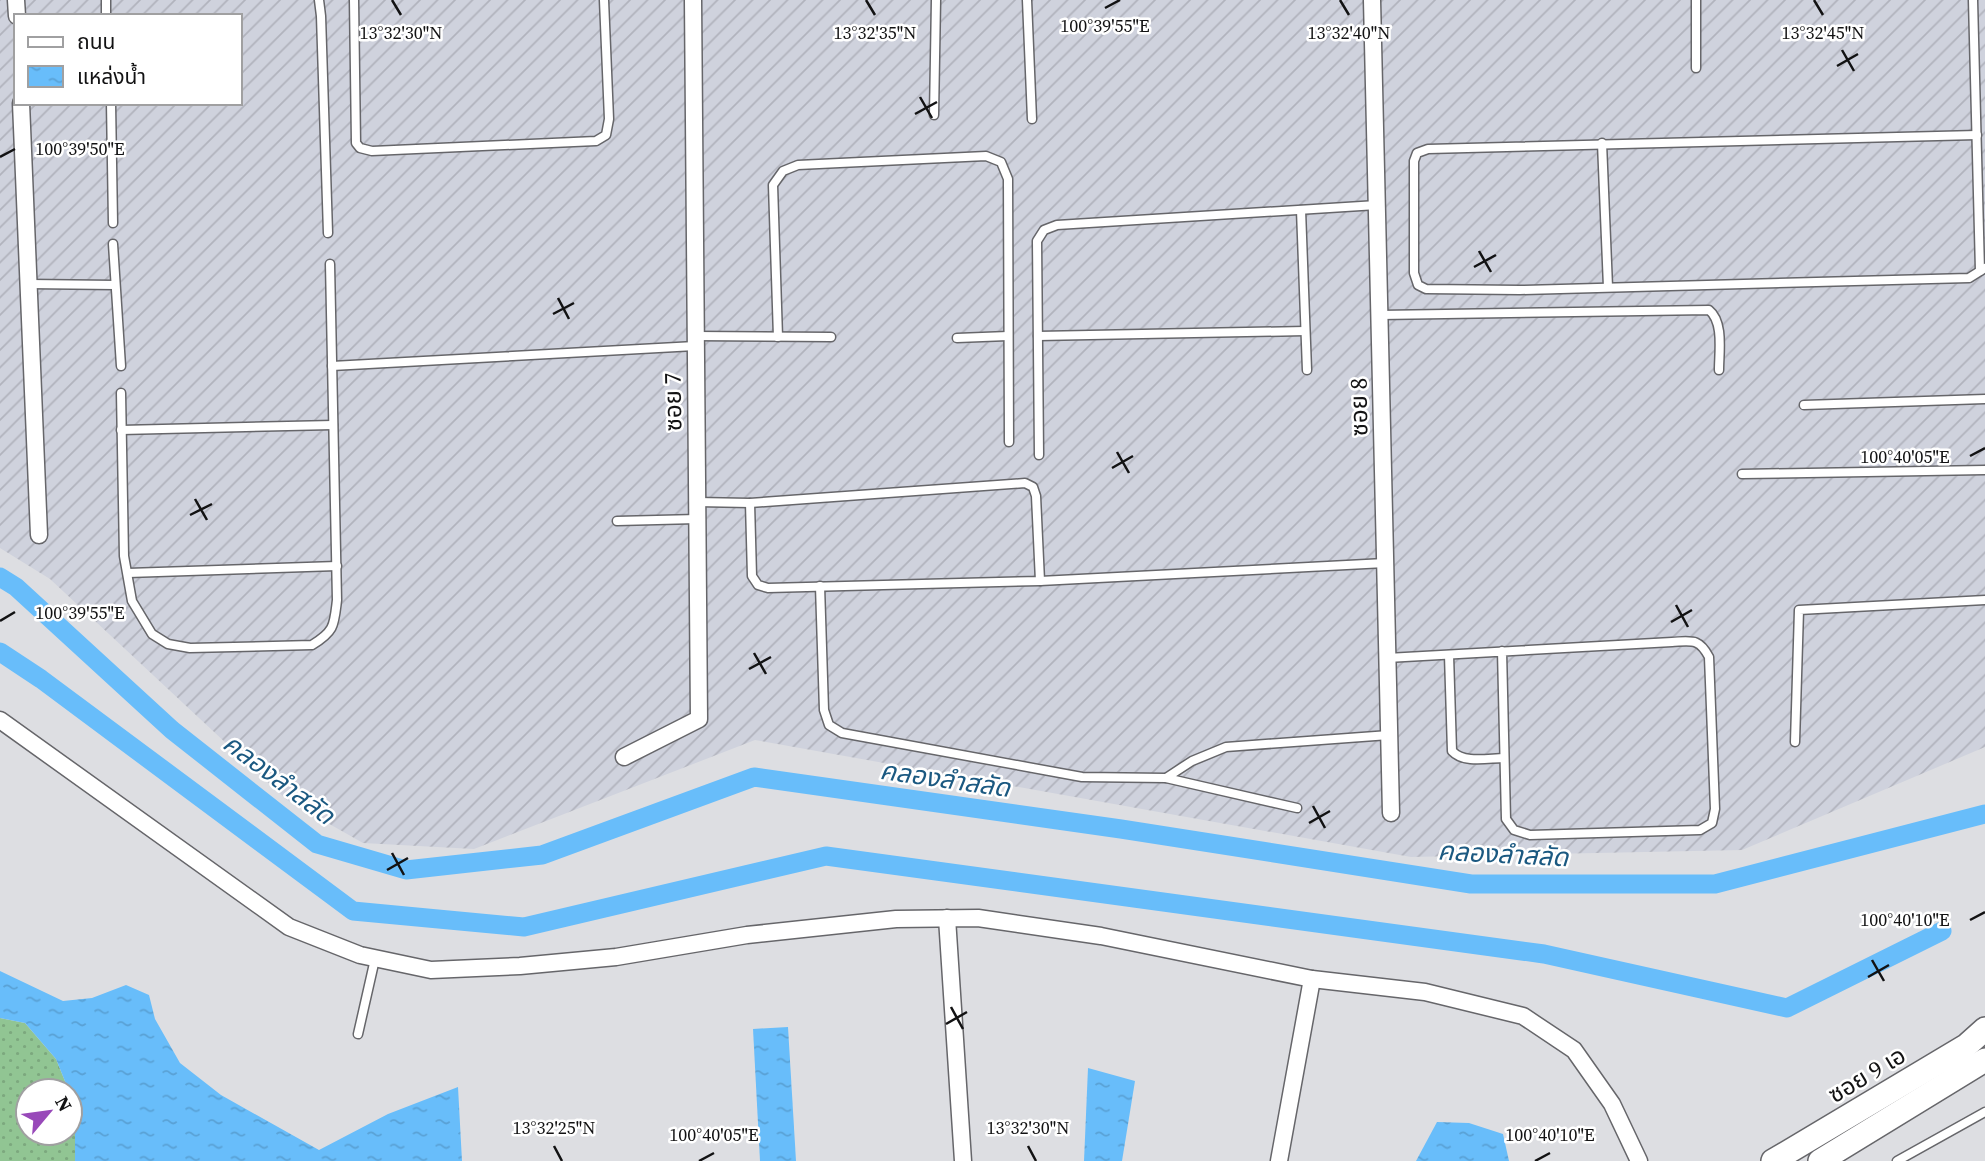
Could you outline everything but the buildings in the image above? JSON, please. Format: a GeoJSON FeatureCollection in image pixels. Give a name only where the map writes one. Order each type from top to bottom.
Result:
{"type":"FeatureCollection","features":[{"type":"Feature","properties":{"kind":"street","name":"ซอย 7"},"geometry":{"type":"LineString","coordinates":[[624,757],[699,719],[692,0]]}},
{"type":"Feature","properties":{"kind":"street","name":"ซอย 8"},"geometry":{"type":"LineString","coordinates":[[1373,0],[1391,813]]}},
{"type":"Feature","properties":{"kind":"street"},"geometry":{"type":"LineString","coordinates":[[21,105],[39,535]]}},
{"type":"Feature","properties":{"kind":"street"},"geometry":{"type":"LineString","coordinates":[[0,720],[289,928],[360,956],[431,971],[520,966],[617,957],[760,934],[896,919],[978,918],[1101,936],[1312,979],[1425,992],[1523,1016],[1574,1050],[1612,1104],[1639,1161]]}},
{"type":"Feature","properties":{"kind":"street"},"geometry":{"type":"LineString","coordinates":[[947,918],[963,1161]]}},
{"type":"Feature","properties":{"kind":"street"},"geometry":{"type":"LineString","coordinates":[[1279,1161],[1312,979]]}},
{"type":"Feature","properties":{"kind":"street","name":"ซอย 9 เอ"},"geometry":{"type":"LineString","coordinates":[[1773,1161],[1966,1046],[1985,1029]]}},
{"type":"Feature","properties":{"kind":"street"},"geometry":{"type":"LineString","coordinates":[[1966,1046],[1981,1064]]}},
{"type":"Feature","properties":{"kind":"street","name":"ซอย 9 เอ"},"geometry":{"type":"LineString","coordinates":[[1820,1161],[1981,1064]]}},
{"type":"Feature","properties":{"kind":"lane"},"geometry":{"type":"LineString","coordinates":[[318,0],[321,16],[328,233]]}},
{"type":"Feature","properties":{"kind":"lane"},"geometry":{"type":"LineString","coordinates":[[354,0],[356,143],[360,148],[372,151],[596,141],[606,135],[609,119],[604,0]]}},
{"type":"Feature","properties":{"kind":"lane"},"geometry":{"type":"LineString","coordinates":[[934,115],[936,0]]}},
{"type":"Feature","properties":{"kind":"lane"},"geometry":{"type":"LineString","coordinates":[[1027,0],[1032,119]]}},
{"type":"Feature","properties":{"kind":"lane"},"geometry":{"type":"LineString","coordinates":[[1696,0],[1696,68]]}},
{"type":"Feature","properties":{"kind":"lane"},"geometry":{"type":"LineString","coordinates":[[1973,0],[1983,270],[1969,278],[1520,290],[1426,289],[1418,285],[1415,273],[1414,161],[1417,153],[1428,149],[1977,135]]}},
{"type":"Feature","properties":{"kind":"lane"},"geometry":{"type":"LineString","coordinates":[[111,105],[113,223]]}},
{"type":"Feature","properties":{"kind":"lane"},"geometry":{"type":"LineString","coordinates":[[1602,143],[1608,287]]}},
{"type":"Feature","properties":{"kind":"lane"},"geometry":{"type":"LineString","coordinates":[[778,337],[773,185],[783,171],[798,164],[985,156],[1001,162],[1008,179],[1009,442]]}},
{"type":"Feature","properties":{"kind":"lane"},"geometry":{"type":"LineString","coordinates":[[1039,455],[1037,241],[1044,230],[1057,225],[1377,205]]}},
{"type":"Feature","properties":{"kind":"lane"},"geometry":{"type":"LineString","coordinates":[[1301,210],[1307,370]]}},
{"type":"Feature","properties":{"kind":"lane"},"geometry":{"type":"LineString","coordinates":[[113,244],[121,366]]}},
{"type":"Feature","properties":{"kind":"lane"},"geometry":{"type":"LineString","coordinates":[[121,393],[124,556],[132,601],[152,634],[168,644],[190,648],[312,645],[325,637],[334,628],[337,600],[330,264]]}},
{"type":"Feature","properties":{"kind":"lane"},"geometry":{"type":"LineString","coordinates":[[29,284],[115,285]]}},
{"type":"Feature","properties":{"kind":"lane"},"geometry":{"type":"LineString","coordinates":[[1380,315],[1709,310],[1718,323],[1719,370]]}},
{"type":"Feature","properties":{"kind":"lane"},"geometry":{"type":"LineString","coordinates":[[1038,336],[1305,331]]}},
{"type":"Feature","properties":{"kind":"lane"},"geometry":{"type":"LineString","coordinates":[[957,338],[1007,336]]}},
{"type":"Feature","properties":{"kind":"lane"},"geometry":{"type":"LineString","coordinates":[[332,366],[695,341],[831,337]]}},
{"type":"Feature","properties":{"kind":"lane"},"geometry":{"type":"LineString","coordinates":[[1804,405],[1985,399]]}},
{"type":"Feature","properties":{"kind":"lane"},"geometry":{"type":"LineString","coordinates":[[121,430],[333,425]]}},
{"type":"Feature","properties":{"kind":"lane"},"geometry":{"type":"LineString","coordinates":[[1742,474],[1985,470]]}},
{"type":"Feature","properties":{"kind":"lane"},"geometry":{"type":"LineString","coordinates":[[697,502],[750,503],[1025,483],[1032,487],[1036,496],[1040,580]]}},
{"type":"Feature","properties":{"kind":"lane"},"geometry":{"type":"LineString","coordinates":[[750,503],[752,576],[758,585],[768,588],[1040,580],[1385,563]]}},
{"type":"Feature","properties":{"kind":"lane"},"geometry":{"type":"LineString","coordinates":[[617,521],[697,519]]}},
{"type":"Feature","properties":{"kind":"lane"},"geometry":{"type":"LineString","coordinates":[[128,573],[337,566]]}},
{"type":"Feature","properties":{"kind":"lane"},"geometry":{"type":"LineString","coordinates":[[820,586],[824,710],[829,725],[842,733],[1082,777],[1166,778],[1297,808]]}},
{"type":"Feature","properties":{"kind":"lane"},"geometry":{"type":"LineString","coordinates":[[1795,743],[1799,610],[1985,600]]}},
{"type":"Feature","properties":{"kind":"lane"},"geometry":{"type":"LineString","coordinates":[[1387,658],[1449,654],[1502,651],[1683,641],[1694,641],[1703,645],[1709,657],[1715,809],[1712,823],[1700,830],[1530,835],[1514,830],[1506,819],[1502,651]]}},
{"type":"Feature","properties":{"kind":"lane"},"geometry":{"type":"LineString","coordinates":[[1449,654],[1452,751],[1466,759],[1504,758]]}},
{"type":"Feature","properties":{"kind":"lane"},"geometry":{"type":"LineString","coordinates":[[1166,778],[1192,761],[1226,747],[1389,735]]}},
{"type":"Feature","properties":{"kind":"lane"},"geometry":{"type":"LineString","coordinates":[[358,1034],[375,959]]}},
{"type":"Feature","properties":{"kind":"lane"},"geometry":{"type":"LineString","coordinates":[[1897,1161],[1985,1112]]}},
{"type":"Feature","properties":{"kind":"shaded area"},"geometry":{"type":"Polygon","coordinates":[[[0,0],[1985,0],[1985,747],[1742,850],[1411,857],[755,740],[474,849],[363,843],[287,800],[50,579],[0,548],[0,0]]]}},
{"type":"Feature","properties":{"kind":"green space"},"geometry":{"type":"Polygon","coordinates":[[[0,1018],[25,1023],[56,1059],[63,1077],[14,1077],[14,1147],[75,1147],[75,1161],[0,1161],[0,1018]]]}},
{"type":"Feature","properties":{"kind":"water"},"geometry":{"type":"Polygon","coordinates":[[[0,971],[63,1001],[92,998],[126,985],[149,995],[155,1019],[180,1063],[221,1095],[319,1150],[388,1114],[458,1087],[462,1161],[75,1161],[75,1147],[84,1147],[84,1077],[63,1077],[56,1059],[25,1023],[0,1018],[0,971]]]}},
{"type":"Feature","properties":{"kind":"water"},"geometry":{"type":"Polygon","coordinates":[[[788,1027],[796,1161],[760,1161],[753,1029],[788,1027]]]}},
{"type":"Feature","properties":{"kind":"water"},"geometry":{"type":"Polygon","coordinates":[[[1088,1068],[1135,1081],[1122,1161],[1084,1161],[1088,1068]]]}},
{"type":"Feature","properties":{"kind":"water"},"geometry":{"type":"Polygon","coordinates":[[[1437,1122],[1469,1123],[1503,1134],[1509,1161],[1416,1161],[1437,1122]]]}},
{"type":"Feature","properties":{"kind":"waterway","name":"คลองลำสลัด"},"geometry":{"type":"LineString","coordinates":[[0,577],[16,587],[172,730],[317,844],[406,870],[542,855],[754,777],[1121,829],[1471,884],[1715,884],[1985,814]]}},
{"type":"Feature","properties":{"kind":"waterway"},"geometry":{"type":"LineString","coordinates":[[0,652],[41,679],[353,911],[524,927],[826,856],[1544,954],[1787,1008],[1942,931]]}}]}
